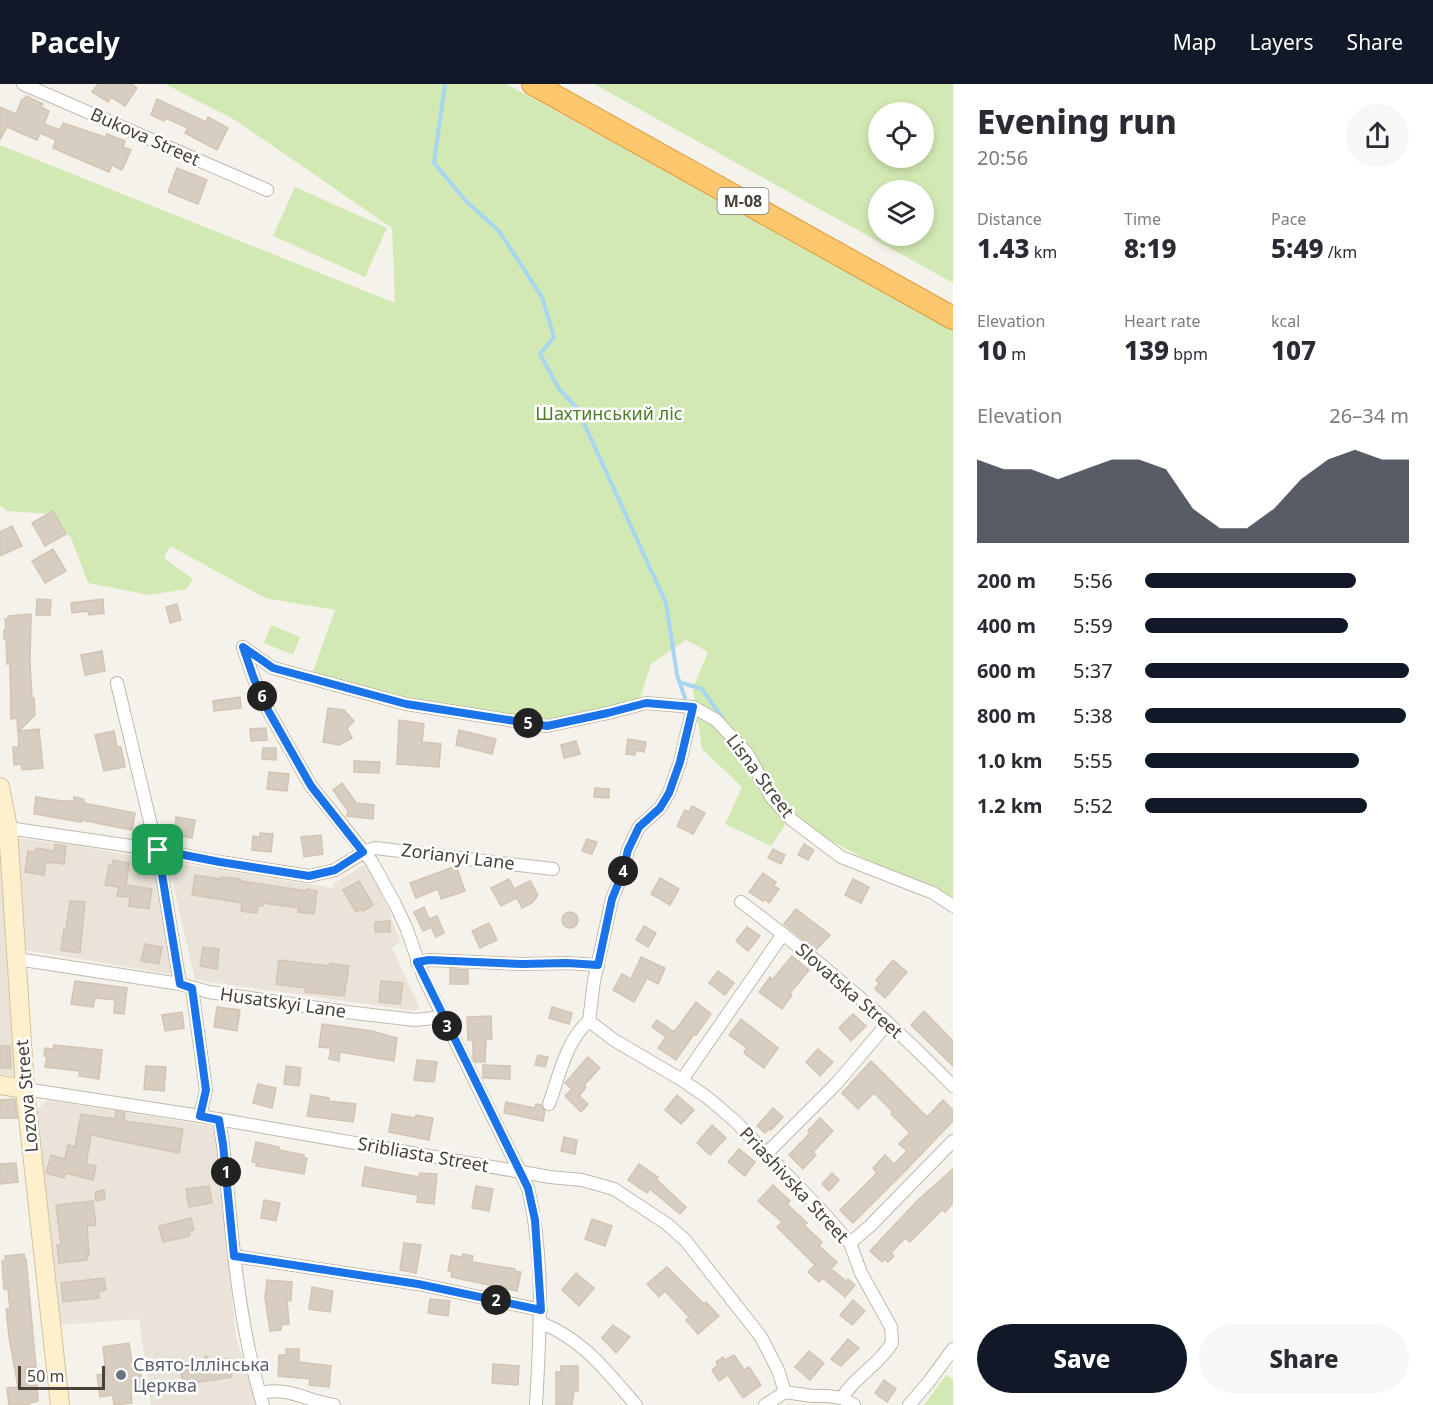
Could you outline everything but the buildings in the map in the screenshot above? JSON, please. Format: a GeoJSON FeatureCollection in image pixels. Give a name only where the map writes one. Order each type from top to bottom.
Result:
{"type":"FeatureCollection","features":[{"type":"Feature","properties":{"kind":"highway","name":"М-08"},"geometry":{"type":"LineString","coordinates":[[533,84],[953,318]]}},
{"type":"Feature","properties":{"kind":"street","name":"Bukova Street"},"geometry":{"type":"LineString","coordinates":[[23,84],[267,190]]}},
{"type":"Feature","properties":{"kind":"street","name":"Lisna Street"},"geometry":{"type":"LineString","coordinates":[[363,852],[311,786],[269,712],[243,647],[273,668],[394,701],[547,726],[646,703],[693,707],[716,720],[747,753],[772,798],[792,820],[842,857],[933,893],[953,906]]}},
{"type":"Feature","properties":{"kind":"street"},"geometry":{"type":"LineString","coordinates":[[117,683],[158,850],[206,1090],[200,1116]]}},
{"type":"Feature","properties":{"kind":"street"},"geometry":{"type":"LineString","coordinates":[[549,1104],[568,1051],[580,1028],[589,1021],[589,1009],[612,899],[628,850],[639,827],[660,808],[669,793],[680,762],[693,707]]}},
{"type":"Feature","properties":{"kind":"street","name":"Lozova Street"},"geometry":{"type":"LineString","coordinates":[[0,787],[8,828],[25,1089],[60,1405]]}},
{"type":"Feature","properties":{"kind":"street"},"geometry":{"type":"LineString","coordinates":[[8,828],[158,850],[309,876],[335,870],[363,852],[372,862],[402,919],[417,962],[528,1188],[535,1220],[541,1317],[536,1405]]}},
{"type":"Feature","properties":{"kind":"street","name":"Zorianyi Lane"},"geometry":{"type":"LineString","coordinates":[[363,852],[375,848],[553,869]]}},
{"type":"Feature","properties":{"kind":"street","name":"Slovatska Street"},"geometry":{"type":"LineString","coordinates":[[741,902],[783,934],[887,1024],[953,1086]]}},
{"type":"Feature","properties":{"kind":"street"},"geometry":{"type":"LineString","coordinates":[[682,1080],[783,934]]}},
{"type":"Feature","properties":{"kind":"street","name":"Husatskyi Lane"},"geometry":{"type":"LineString","coordinates":[[17,959],[346,1012],[415,1020],[443,1017]]}},
{"type":"Feature","properties":{"kind":"street"},"geometry":{"type":"LineString","coordinates":[[417,962],[429,960],[598,965]]}},
{"type":"Feature","properties":{"kind":"street","name":"Priashivska Street"},"geometry":{"type":"LineString","coordinates":[[589,1021],[614,1040],[708,1098],[767,1153],[850,1243],[861,1274],[891,1327],[892,1343],[878,1361],[846,1391],[843,1398]]}},
{"type":"Feature","properties":{"kind":"street"},"geometry":{"type":"LineString","coordinates":[[767,1153],[836,1084],[887,1024]]}},
{"type":"Feature","properties":{"kind":"street","name":"Sribliasta Street"},"geometry":{"type":"LineString","coordinates":[[0,1085],[200,1116],[550,1177],[582,1180],[614,1189],[667,1224],[704,1262],[761,1337],[778,1370],[785,1392]]}},
{"type":"Feature","properties":{"kind":"street"},"geometry":{"type":"LineString","coordinates":[[219,1120],[244,1330],[261,1399],[271,1390],[288,1391],[321,1403],[334,1405]]}},
{"type":"Feature","properties":{"kind":"street"},"geometry":{"type":"LineString","coordinates":[[850,1243],[870,1226],[953,1141]]}},
{"type":"Feature","properties":{"kind":"street"},"geometry":{"type":"LineString","coordinates":[[234,1256],[418,1284],[541,1317],[591,1354],[636,1405]]}},
{"type":"Feature","properties":{"kind":"street"},"geometry":{"type":"LineString","coordinates":[[909,1405],[953,1349]]}},
{"type":"Feature","properties":{"kind":"street"},"geometry":{"type":"LineString","coordinates":[[765,1405],[785,1392],[843,1398],[854,1405]]}},
{"type":"Feature","properties":{"kind":"shaded area"},"geometry":{"type":"Polygon","coordinates":[[[0,826],[19,1073],[14,1077],[0,1075],[0,826]]]}},
{"type":"Feature","properties":{"kind":"shaded area"},"geometry":{"type":"Polygon","coordinates":[[[17,838],[79,846],[154,860],[172,957],[170,974],[25,950],[19,895],[17,838]]]}},
{"type":"Feature","properties":{"kind":"shaded area"},"geometry":{"type":"Polygon","coordinates":[[[168,862],[334,888],[333,884],[362,866],[368,865],[388,908],[400,942],[392,948],[419,1006],[416,1011],[195,980],[168,862]]]}},
{"type":"Feature","properties":{"kind":"shaded area"},"geometry":{"type":"Polygon","coordinates":[[[48,1100],[204,1125],[213,1127],[216,1131],[236,1338],[258,1405],[151,1405],[139,1319],[58,1325],[37,1109],[48,1100]]]}},
{"type":"Feature","properties":{"kind":"green space","name":"Шахтинський ліс"},"geometry":{"type":"Polygon","coordinates":[[[165,84],[506,84],[953,330],[953,904],[829,840],[793,813],[771,846],[725,824],[742,787],[702,749],[693,688],[708,652],[686,640],[651,664],[639,702],[571,722],[508,722],[311,677],[335,610],[265,598],[170,546],[164,558],[193,579],[187,589],[149,595],[88,583],[71,538],[50,514],[7,511],[0,506],[0,145],[395,303],[392,228],[235,120],[165,84]]]}},
{"type":"Feature","properties":{"kind":"green space"},"geometry":{"type":"Polygon","coordinates":[[[594,84],[953,84],[953,283],[886,246],[934,246],[934,180],[868,180],[868,236],[594,84]]]}},
{"type":"Feature","properties":{"kind":"green space"},"geometry":{"type":"Polygon","coordinates":[[[295,187],[387,228],[365,277],[273,236],[295,187]]]}},
{"type":"Feature","properties":{"kind":"green space"},"geometry":{"type":"Polygon","coordinates":[[[271,625],[300,637],[293,655],[264,643],[271,625]]]}},
{"type":"Feature","properties":{"kind":"green space"},"geometry":{"type":"Polygon","coordinates":[[[946,1375],[953,1379],[953,1405],[924,1405],[946,1375]]]}},
{"type":"Feature","properties":{"kind":"waterway"},"geometry":{"type":"LineString","coordinates":[[445,84],[434,163],[466,201],[499,231],[542,297],[554,337],[540,354],[559,389],[577,408],[666,603],[677,675],[685,698]]}},
{"type":"Feature","properties":{"kind":"waterway"},"geometry":{"type":"LineString","coordinates":[[679,682],[702,689],[723,719]]}},
{"type":"Feature","properties":{"kind":"place","name":"Свято-Іллінська Церква"},"geometry":{"type":"Point","coordinates":[121,1375]}},
{"type":"Feature","properties":{"kind":"route"},"geometry":{"type":"LineString","coordinates":[[243,647],[273,668],[406,704],[547,726],[646,703],[693,707],[680,762],[669,793],[660,808],[639,827],[628,850],[612,899],[598,965],[429,960],[417,962],[528,1188],[535,1220],[541,1310],[418,1284],[234,1256],[219,1120],[200,1116],[206,1090],[196,1013],[192,988],[180,984],[158,850],[309,876],[335,870],[363,852],[311,786],[269,712],[243,647]]}}]}
